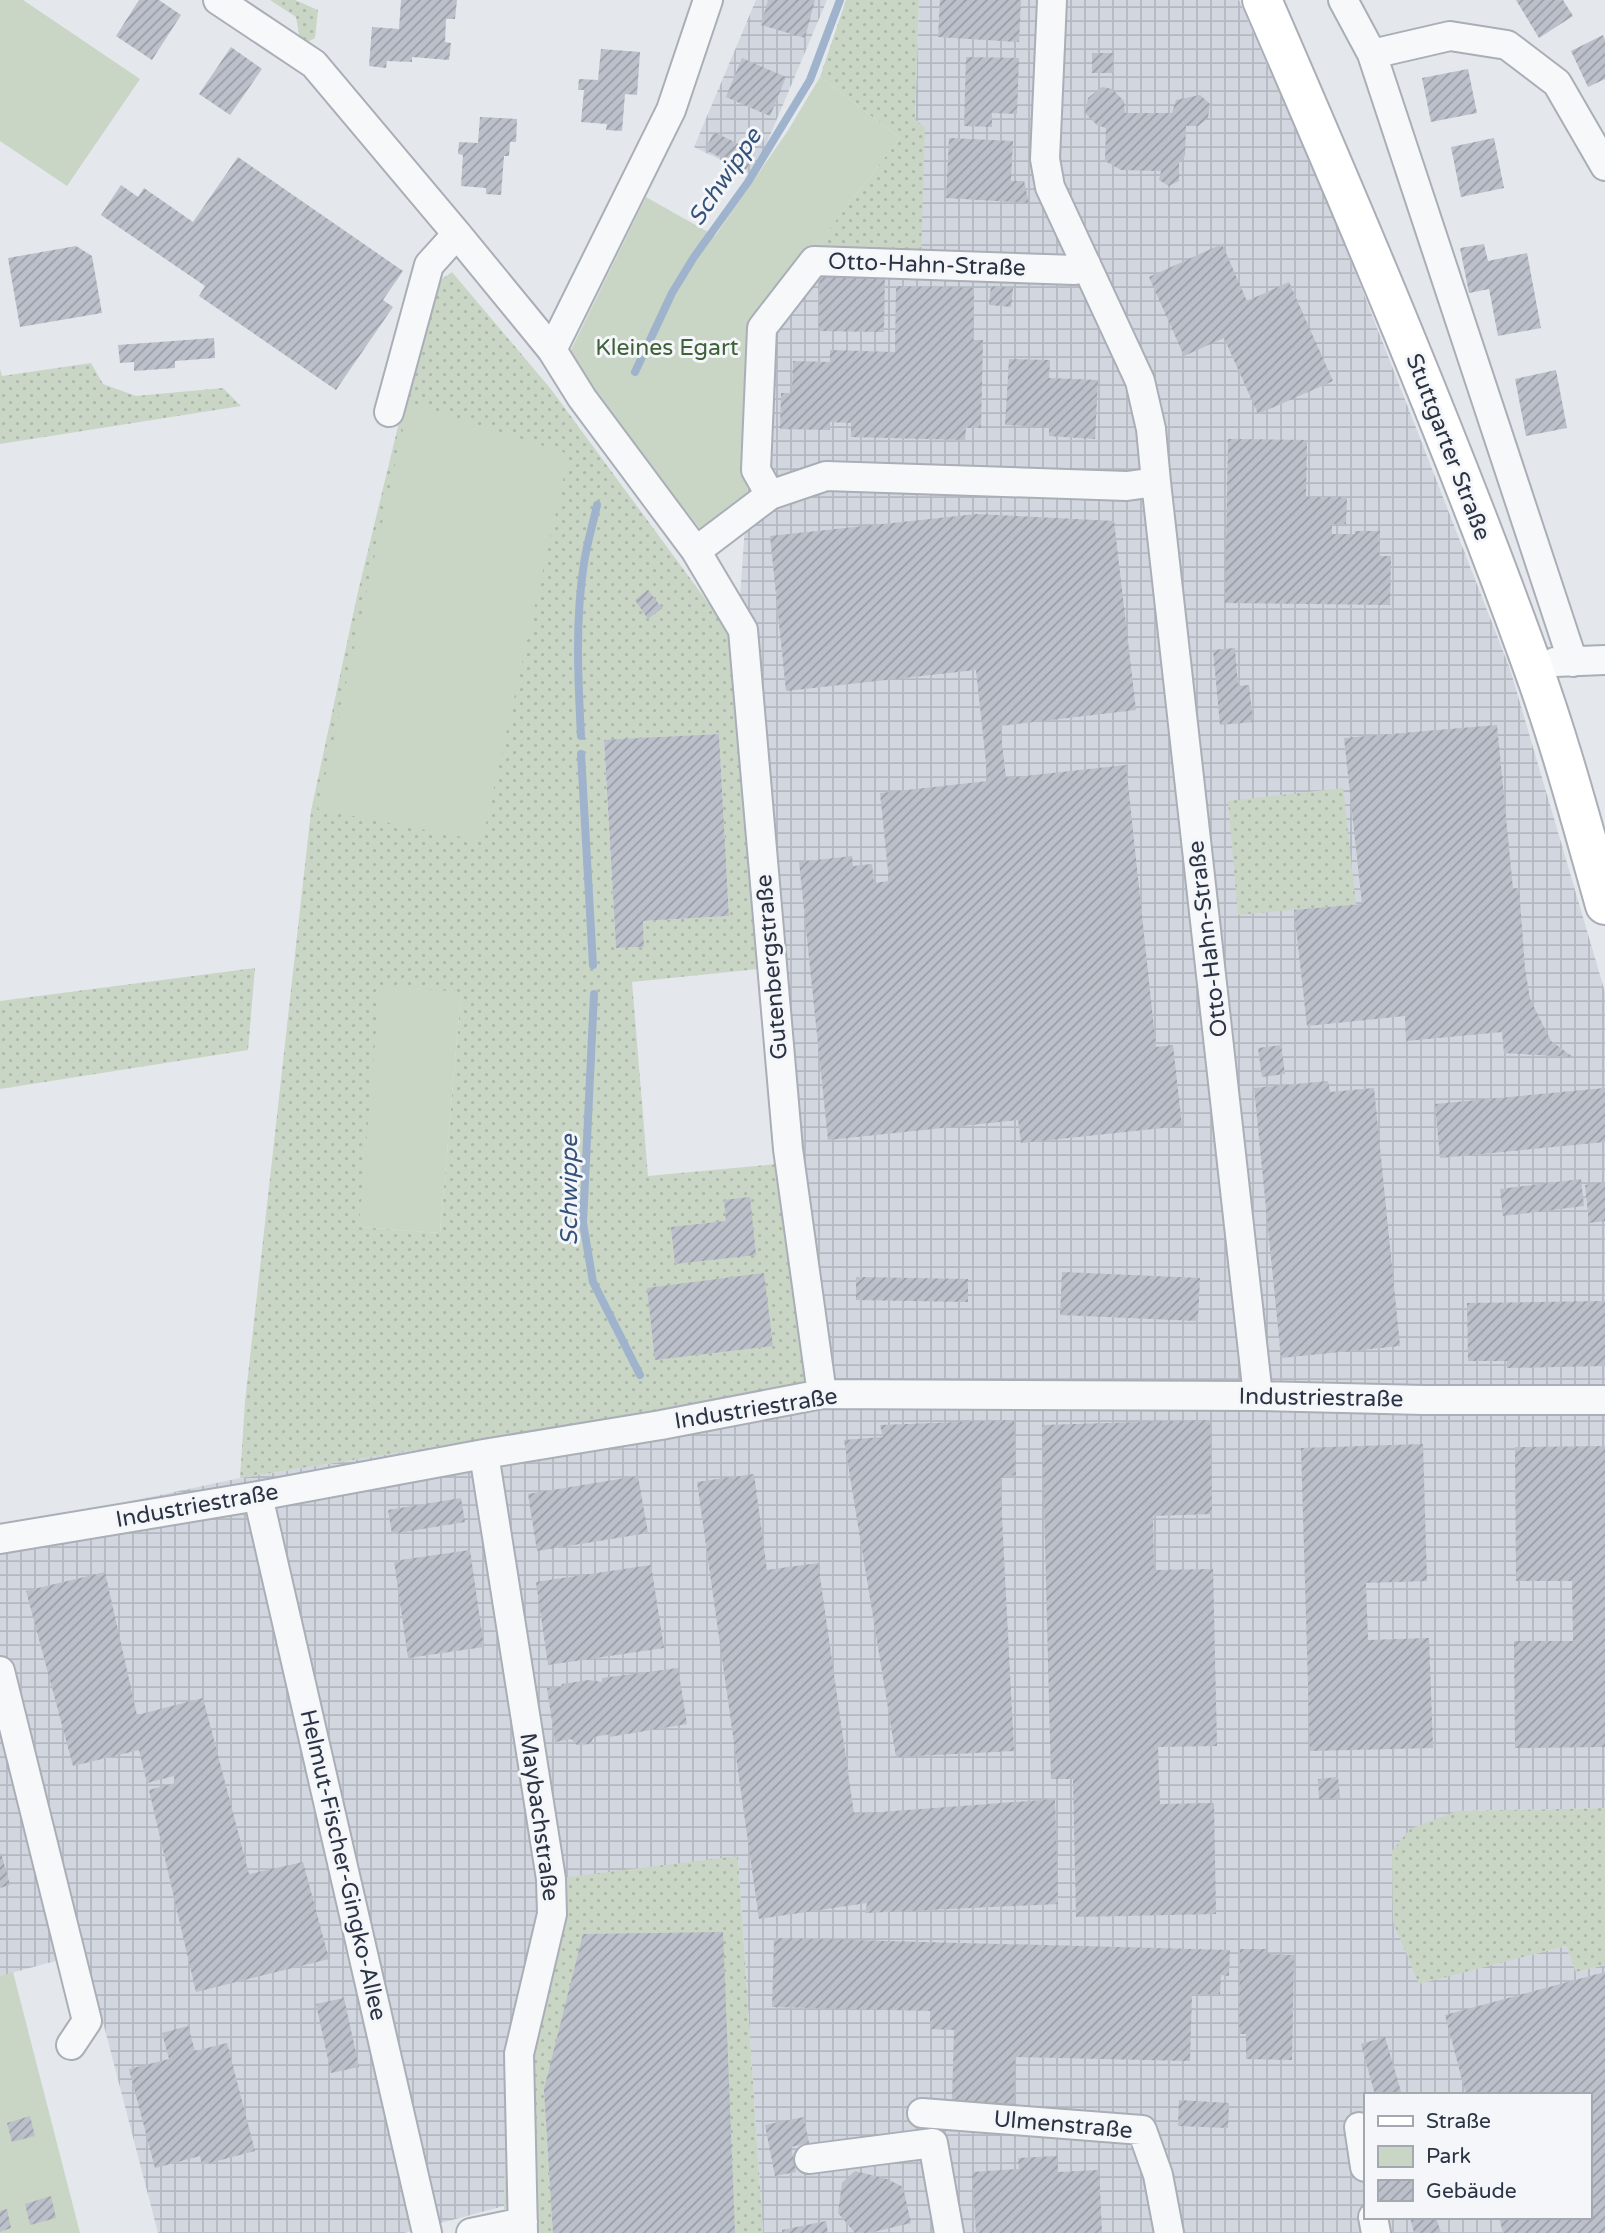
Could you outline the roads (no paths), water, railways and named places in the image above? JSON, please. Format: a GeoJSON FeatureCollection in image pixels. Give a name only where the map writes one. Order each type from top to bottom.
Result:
{"type":"FeatureCollection","features":[{"type":"Feature","properties":{"kind":"street"},"geometry":{"type":"LineString","coordinates":[[218,0],[314,64],[552,350],[583,398],[696,551],[770,495],[826,476],[1127,486],[1156,482]]}},
{"type":"Feature","properties":{"kind":"street"},"geometry":{"type":"LineString","coordinates":[[552,350],[671,110],[708,0]]}},
{"type":"Feature","properties":{"kind":"street","name":"Otto-Hahn-Straße"},"geometry":{"type":"LineString","coordinates":[[1052,0],[1045,159],[1050,187],[1140,381],[1150,429],[1258,1396]]}},
{"type":"Feature","properties":{"kind":"street","name":"Stuttgarter Straße"},"geometry":{"type":"LineString","coordinates":[[1262,0],[1363,232],[1532,664],[1605,905]]}},
{"type":"Feature","properties":{"kind":"street","name":"Stuttgarter Straße"},"geometry":{"type":"LineString","coordinates":[[1343,0],[1372,54],[1573,662]]}},
{"type":"Feature","properties":{"kind":"street"},"geometry":{"type":"LineString","coordinates":[[1372,54],[1450,36],[1507,45],[1557,83],[1605,166]]}},
{"type":"Feature","properties":{"kind":"street"},"geometry":{"type":"LineString","coordinates":[[389,412],[429,265],[457,234]]}},
{"type":"Feature","properties":{"kind":"street","name":"Otto-Hahn-Straße"},"geometry":{"type":"LineString","coordinates":[[770,495],[756,470],[762,328],[814,261],[1075,270],[1086,264]]}},
{"type":"Feature","properties":{"kind":"street","name":"Gutenbergstraße"},"geometry":{"type":"LineString","coordinates":[[696,551],[743,630],[789,1149],[822,1394]]}},
{"type":"Feature","properties":{"kind":"street"},"geometry":{"type":"LineString","coordinates":[[1532,664],[1605,660]]}},
{"type":"Feature","properties":{"kind":"street","name":"Industriestraße"},"geometry":{"type":"LineString","coordinates":[[0,1539],[661,1425],[822,1394],[1605,1400]]}},
{"type":"Feature","properties":{"kind":"street","name":"Maybachstraße"},"geometry":{"type":"LineString","coordinates":[[471,2233],[523,2227],[519,2054],[552,1914],[551,1879],[484,1454]]}},
{"type":"Feature","properties":{"kind":"street","name":"Helmut-Fischer-Gingko-Allee"},"geometry":{"type":"LineString","coordinates":[[258,1496],[427,2233]]}},
{"type":"Feature","properties":{"kind":"street"},"geometry":{"type":"LineString","coordinates":[[0,1671],[87,2021],[71,2045]]}},
{"type":"Feature","properties":{"kind":"street","name":"Ulmenstraße"},"geometry":{"type":"LineString","coordinates":[[922,2113],[1142,2130],[1158,2175],[1169,2233]]}},
{"type":"Feature","properties":{"kind":"street"},"geometry":{"type":"LineString","coordinates":[[1359,2127],[1364,2160]]}},
{"type":"Feature","properties":{"kind":"street"},"geometry":{"type":"LineString","coordinates":[[809,2159],[933,2143],[949,2233]]}},
{"type":"Feature","properties":{"kind":"waterway","name":"Schwippe"},"geometry":{"type":"LineString","coordinates":[[635,372],[672,293],[694,257],[748,182],[810,80],[840,0]]}},
{"type":"Feature","properties":{"kind":"waterway","name":"Schwippe"},"geometry":{"type":"LineString","coordinates":[[581,736],[579,606],[585,556],[597,505]]}},
{"type":"Feature","properties":{"kind":"waterway","name":"Schwippe"},"geometry":{"type":"LineString","coordinates":[[581,754],[593,965]]}},
{"type":"Feature","properties":{"kind":"waterway","name":"Schwippe"},"geometry":{"type":"LineString","coordinates":[[594,994],[583,1223],[593,1282],[640,1375]]}},
{"type":"Feature","properties":{"kind":"park label","name":"Kleines Egart"},"geometry":{"type":"Point","coordinates":[667,348]}}]}
